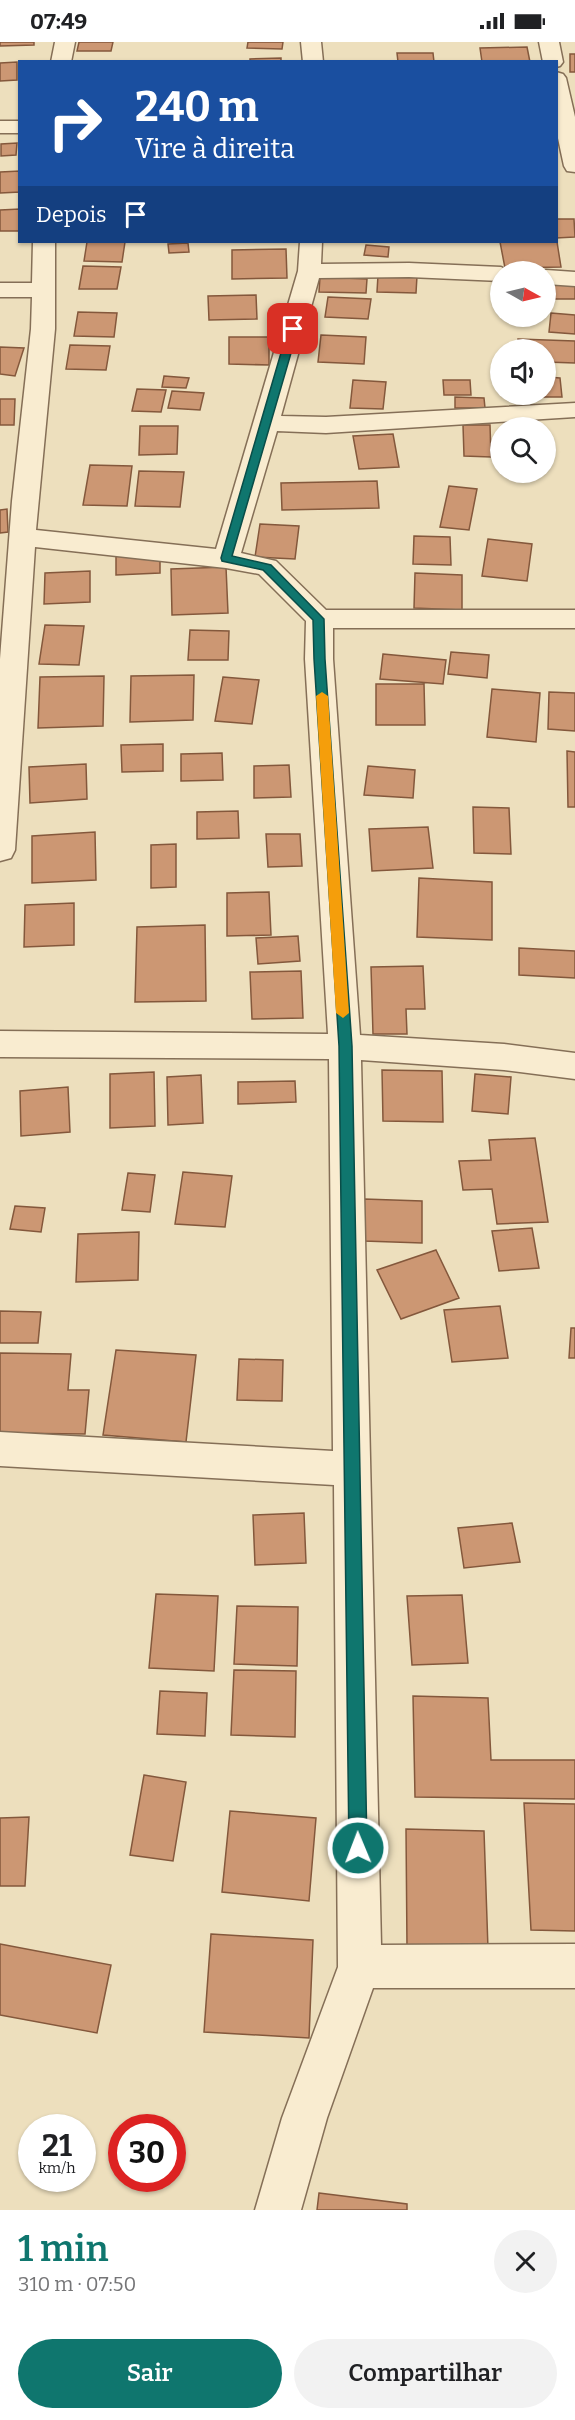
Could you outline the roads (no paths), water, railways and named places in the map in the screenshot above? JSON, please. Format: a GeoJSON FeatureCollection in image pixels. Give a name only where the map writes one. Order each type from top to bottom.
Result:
{"type":"FeatureCollection","features":[{"type":"Feature","properties":{"kind":"street"},"geometry":{"type":"LineString","coordinates":[[61,60],[65,42]]}},
{"type":"Feature","properties":{"kind":"street"},"geometry":{"type":"LineString","coordinates":[[311,42],[313,60]]}},
{"type":"Feature","properties":{"kind":"street"},"geometry":{"type":"LineString","coordinates":[[549,42],[553,60]]}},
{"type":"Feature","properties":{"kind":"street"},"geometry":{"type":"LineString","coordinates":[[558,94],[561,119],[575,166]]}},
{"type":"Feature","properties":{"kind":"street"},"geometry":{"type":"LineString","coordinates":[[0,128],[18,127]]}},
{"type":"Feature","properties":{"kind":"street"},"geometry":{"type":"LineString","coordinates":[[0,850],[3,750],[24,537],[12,501],[43,330],[44,243]]}},
{"type":"Feature","properties":{"kind":"street"},"geometry":{"type":"LineString","coordinates":[[226,558],[267,423],[309,271],[310,243]]}},
{"type":"Feature","properties":{"kind":"street"},"geometry":{"type":"LineString","coordinates":[[309,271],[409,270],[490,274]]}},
{"type":"Feature","properties":{"kind":"street"},"geometry":{"type":"LineString","coordinates":[[556,278],[575,279]]}},
{"type":"Feature","properties":{"kind":"street"},"geometry":{"type":"LineString","coordinates":[[0,290],[42,290]]}},
{"type":"Feature","properties":{"kind":"street"},"geometry":{"type":"LineString","coordinates":[[267,423],[326,425],[575,410]]}},
{"type":"Feature","properties":{"kind":"street"},"geometry":{"type":"LineString","coordinates":[[24,537],[226,558],[267,567],[319,619],[575,619]]}},
{"type":"Feature","properties":{"kind":"street"},"geometry":{"type":"LineString","coordinates":[[278,2210],[288,2168],[325,2058],[360,1967],[345,1046],[319,659],[319,619]]}},
{"type":"Feature","properties":{"kind":"street"},"geometry":{"type":"LineString","coordinates":[[0,1044],[345,1046],[509,1057],[575,1066]]}},
{"type":"Feature","properties":{"kind":"street"},"geometry":{"type":"LineString","coordinates":[[0,1449],[352,1469]]}},
{"type":"Feature","properties":{"kind":"street"},"geometry":{"type":"LineString","coordinates":[[360,1967],[575,1966]]}}]}
